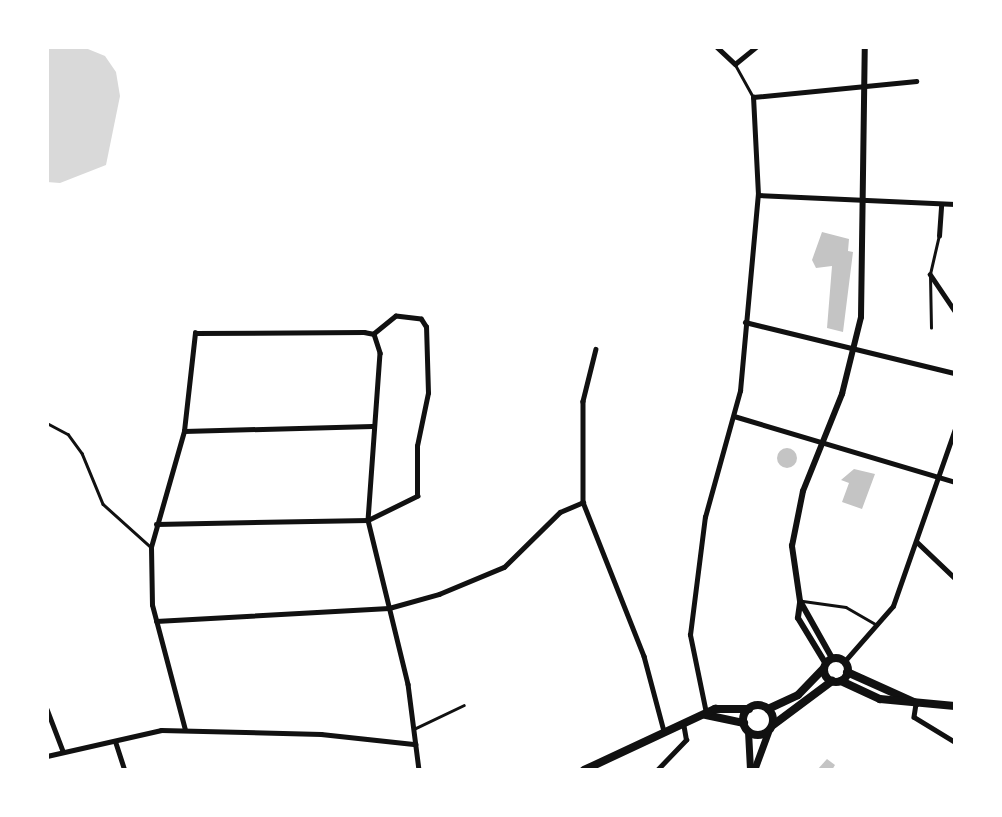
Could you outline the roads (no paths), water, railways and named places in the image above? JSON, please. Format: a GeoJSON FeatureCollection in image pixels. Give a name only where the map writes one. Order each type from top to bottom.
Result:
{"type":"FeatureCollection","features":[{"type":"Feature","properties":{"kind":"main road"},"geometry":{"type":"LineString","coordinates":[[584,770],[683,722],[722,708],[768,709],[798,695],[827,663],[844,662],[848,672],[916,703]]}},
{"type":"Feature","properties":{"kind":"main road"},"geometry":{"type":"LineString","coordinates":[[827,663],[837,681],[880,699],[955,706]]}},
{"type":"Feature","properties":{"kind":"main road"},"geometry":{"type":"LineString","coordinates":[[706,715],[746,727],[770,728],[848,672]]}},
{"type":"Feature","properties":{"kind":"main road"},"geometry":{"type":"LineString","coordinates":[[749,709],[746,727],[752,770]]}},
{"type":"Feature","properties":{"kind":"main road"},"geometry":{"type":"LineString","coordinates":[[752,770],[770,728],[768,709]]}},
{"type":"Feature","properties":{"kind":"street"},"geometry":{"type":"LineString","coordinates":[[717,47],[735,64],[756,47]]}},
{"type":"Feature","properties":{"kind":"street"},"geometry":{"type":"LineString","coordinates":[[827,663],[800,601],[794,528],[855,349],[866,202],[869,83],[865,47]]}},
{"type":"Feature","properties":{"kind":"street"},"geometry":{"type":"LineString","coordinates":[[706,715],[692,659],[694,584],[712,486],[734,416],[746,322],[758,195],[753,97],[869,83],[916,81]]}},
{"type":"Feature","properties":{"kind":"street"},"geometry":{"type":"LineString","coordinates":[[758,195],[941,206],[955,204]]}},
{"type":"Feature","properties":{"kind":"street"},"geometry":{"type":"LineString","coordinates":[[939,236],[941,206]]}},
{"type":"Feature","properties":{"kind":"street"},"geometry":{"type":"LineString","coordinates":[[930,274],[955,311]]}},
{"type":"Feature","properties":{"kind":"street"},"geometry":{"type":"LineString","coordinates":[[156,524],[368,520],[419,494],[417,446],[428,393],[424,322],[396,316],[374,334],[195,333],[184,430],[156,524],[151,547],[156,621],[185,730]]}},
{"type":"Feature","properties":{"kind":"street"},"geometry":{"type":"LineString","coordinates":[[746,322],[955,373]]}},
{"type":"Feature","properties":{"kind":"street"},"geometry":{"type":"LineString","coordinates":[[374,334],[380,353],[372,426],[368,520],[414,729],[419,770]]}},
{"type":"Feature","properties":{"kind":"street"},"geometry":{"type":"LineString","coordinates":[[596,349],[583,401],[583,502],[644,656],[664,731]]}},
{"type":"Feature","properties":{"kind":"street"},"geometry":{"type":"LineString","coordinates":[[734,416],[938,482],[955,482]]}},
{"type":"Feature","properties":{"kind":"street"},"geometry":{"type":"LineString","coordinates":[[184,430],[372,426]]}},
{"type":"Feature","properties":{"kind":"street"},"geometry":{"type":"LineString","coordinates":[[844,662],[877,625],[898,595],[955,429]]}},
{"type":"Feature","properties":{"kind":"street"},"geometry":{"type":"LineString","coordinates":[[156,621],[389,608],[490,575],[560,512],[583,502]]}},
{"type":"Feature","properties":{"kind":"street"},"geometry":{"type":"LineString","coordinates":[[917,542],[955,578]]}},
{"type":"Feature","properties":{"kind":"street"},"geometry":{"type":"LineString","coordinates":[[916,703],[914,718],[955,743]]}},
{"type":"Feature","properties":{"kind":"street"},"geometry":{"type":"LineString","coordinates":[[47,709],[63,751]]}},
{"type":"Feature","properties":{"kind":"street"},"geometry":{"type":"LineString","coordinates":[[657,770],[685,740],[683,722]]}},
{"type":"Feature","properties":{"kind":"street"},"geometry":{"type":"LineString","coordinates":[[47,756],[116,743],[148,731],[185,730],[415,744]]}},
{"type":"Feature","properties":{"kind":"street"},"geometry":{"type":"LineString","coordinates":[[116,743],[125,770]]}},
{"type":"Feature","properties":{"kind":"lane"},"geometry":{"type":"LineString","coordinates":[[735,64],[753,97]]}},
{"type":"Feature","properties":{"kind":"lane"},"geometry":{"type":"LineString","coordinates":[[931,328],[930,274],[939,236]]}},
{"type":"Feature","properties":{"kind":"lane"},"geometry":{"type":"LineString","coordinates":[[47,423],[68,434],[82,453],[103,504],[151,547]]}},
{"type":"Feature","properties":{"kind":"lane"},"geometry":{"type":"LineString","coordinates":[[800,601],[846,607],[877,625]]}},
{"type":"Feature","properties":{"kind":"lane"},"geometry":{"type":"LineString","coordinates":[[414,729],[464,705]]}}]}
